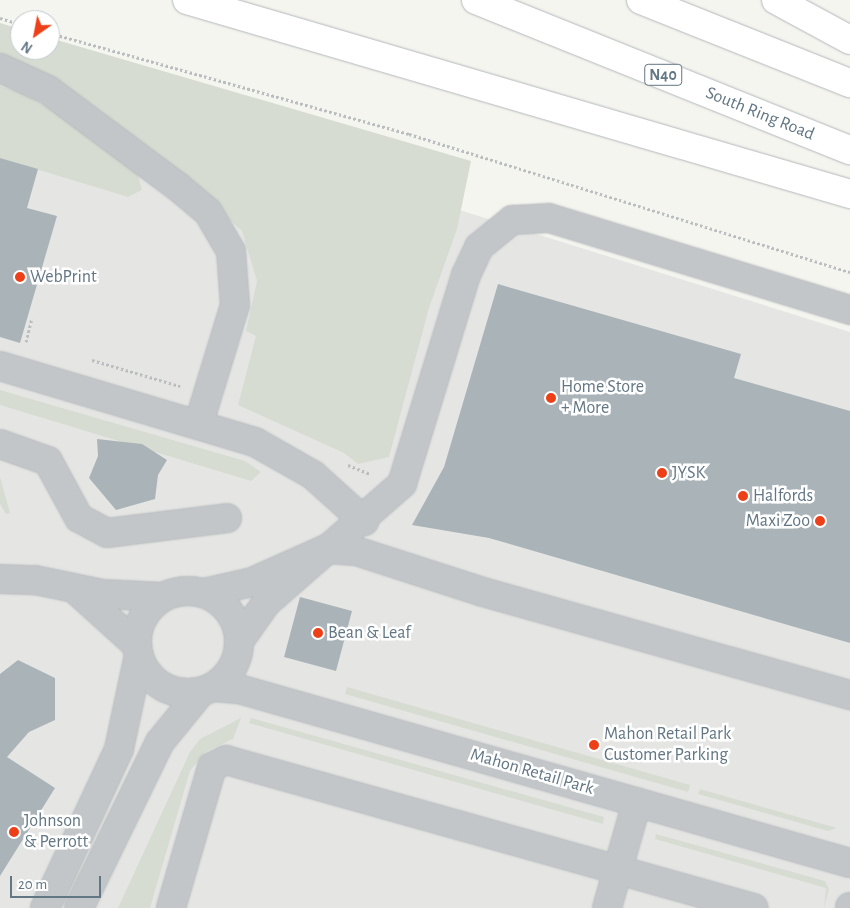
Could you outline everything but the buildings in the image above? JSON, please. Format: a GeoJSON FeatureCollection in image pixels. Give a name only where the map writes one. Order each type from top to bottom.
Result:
{"type":"FeatureCollection","features":[{"type":"Feature","properties":{"kind":"highway"},"geometry":{"type":"LineString","coordinates":[[187,0],[850,194]]}},
{"type":"Feature","properties":{"kind":"highway","name":"South Ring Road"},"geometry":{"type":"LineString","coordinates":[[476,0],[850,150]]}},
{"type":"Feature","properties":{"kind":"highway"},"geometry":{"type":"LineString","coordinates":[[641,0],[850,84]]}},
{"type":"Feature","properties":{"kind":"highway"},"geometry":{"type":"LineString","coordinates":[[776,0],[850,40]]}},
{"type":"Feature","properties":{"kind":"highway"},"geometry":{"type":"LineString","coordinates":[[792,0],[850,26]]}},
{"type":"Feature","properties":{"kind":"lane"},"geometry":{"type":"LineString","coordinates":[[0,68],[48,90],[177,186],[208,212],[231,251],[235,304],[199,423]]}},
{"type":"Feature","properties":{"kind":"lane"},"geometry":{"type":"LineString","coordinates":[[79,908],[160,742],[207,690],[233,668],[240,640],[266,603],[326,549],[364,521],[394,493],[406,474],[466,275],[479,246],[512,220],[549,218],[850,310]]}},
{"type":"Feature","properties":{"kind":"lane"},"geometry":{"type":"LineString","coordinates":[[0,366],[199,423],[286,456],[364,521]]}},
{"type":"Feature","properties":{"kind":"lane"},"geometry":{"type":"LineString","coordinates":[[0,444],[48,461],[79,518],[107,533],[226,518]]}},
{"type":"Feature","properties":{"kind":"lane"},"geometry":{"type":"LineString","coordinates":[[0,578],[163,597],[190,591],[204,593],[247,584],[326,549],[356,552],[483,592],[850,695]]}},
{"type":"Feature","properties":{"kind":"lane"},"geometry":{"type":"LineString","coordinates":[[74,588],[138,650],[152,679],[166,689],[207,690]]}},
{"type":"Feature","properties":{"kind":"lane"},"geometry":{"type":"LineString","coordinates":[[204,593],[229,611],[240,640]]}},
{"type":"Feature","properties":{"kind":"lane"},"geometry":{"type":"LineString","coordinates":[[45,908],[119,750],[142,619],[163,597]]}},
{"type":"Feature","properties":{"kind":"lane","name":"Mahon Retail Park"},"geometry":{"type":"LineString","coordinates":[[207,690],[239,689],[850,863]]}},
{"type":"Feature","properties":{"kind":"lane"},"geometry":{"type":"LineString","coordinates":[[170,908],[212,767],[226,760],[618,868],[754,908]]}},
{"type":"Feature","properties":{"kind":"lane"},"geometry":{"type":"LineString","coordinates":[[607,908],[637,802]]}},
{"type":"Feature","properties":{"kind":"path"},"geometry":{"type":"LineString","coordinates":[[60,35],[503,163],[850,272]]}},
{"type":"Feature","properties":{"kind":"shaded area"},"geometry":{"type":"Polygon","coordinates":[[[0,23],[10,26],[10,60],[60,60],[60,41],[471,161],[457,229],[429,308],[389,457],[358,464],[344,453],[238,405],[256,336],[246,331],[257,281],[242,231],[150,148],[0,62],[0,23]]]}},
{"type":"Feature","properties":{"kind":"shaded area"},"geometry":{"type":"Polygon","coordinates":[[[0,72],[79,91],[850,332],[850,908],[0,908],[0,72]]]}},
{"type":"Feature","properties":{"kind":"shaded area"},"geometry":{"type":"Polygon","coordinates":[[[0,86],[24,94],[75,124],[137,171],[142,190],[128,197],[0,158],[0,86]]]}},
{"type":"Feature","properties":{"kind":"shaded area"},"geometry":{"type":"Polygon","coordinates":[[[0,390],[245,461],[261,472],[251,481],[0,405],[0,390]]]}},
{"type":"Feature","properties":{"kind":"shaded area"},"geometry":{"type":"Polygon","coordinates":[[[0,477],[10,513],[6,514],[0,504],[0,477]]]}},
{"type":"Feature","properties":{"kind":"shaded area"},"geometry":{"type":"Polygon","coordinates":[[[347,687],[690,785],[688,792],[345,694],[347,687]]]}},
{"type":"Feature","properties":{"kind":"shaded area"},"geometry":{"type":"Polygon","coordinates":[[[241,718],[233,739],[205,752],[190,771],[150,908],[118,908],[190,752],[200,739],[241,718]]]}},
{"type":"Feature","properties":{"kind":"shaded area"},"geometry":{"type":"Polygon","coordinates":[[[251,718],[604,817],[603,824],[249,723],[251,718]]]}},
{"type":"Feature","properties":{"kind":"shaded area"},"geometry":{"type":"Polygon","coordinates":[[[700,789],[837,828],[828,831],[698,794],[700,789]]]}},
{"type":"Feature","properties":{"kind":"shaded area"},"geometry":{"type":"Polygon","coordinates":[[[656,834],[825,881],[829,889],[824,908],[826,888],[655,839],[656,834]]]}},
{"type":"Feature","properties":{"kind":"place","name":"WebPrint"},"geometry":{"type":"Point","coordinates":[20,277]}},
{"type":"Feature","properties":{"kind":"place","name":"Home Store + More"},"geometry":{"type":"Point","coordinates":[551,398]}},
{"type":"Feature","properties":{"kind":"place","name":"JYSK"},"geometry":{"type":"Point","coordinates":[662,473]}},
{"type":"Feature","properties":{"kind":"place","name":"Halfords"},"geometry":{"type":"Point","coordinates":[743,496]}},
{"type":"Feature","properties":{"kind":"place","name":"Maxi Zoo"},"geometry":{"type":"Point","coordinates":[820,521]}},
{"type":"Feature","properties":{"kind":"place","name":"Bean & Leaf"},"geometry":{"type":"Point","coordinates":[318,633]}},
{"type":"Feature","properties":{"kind":"place","name":"Mahon Retail Park Customer Parking"},"geometry":{"type":"Point","coordinates":[594,745]}},
{"type":"Feature","properties":{"kind":"place","name":"Johnson & Perrott"},"geometry":{"type":"Point","coordinates":[14,832]}}]}
